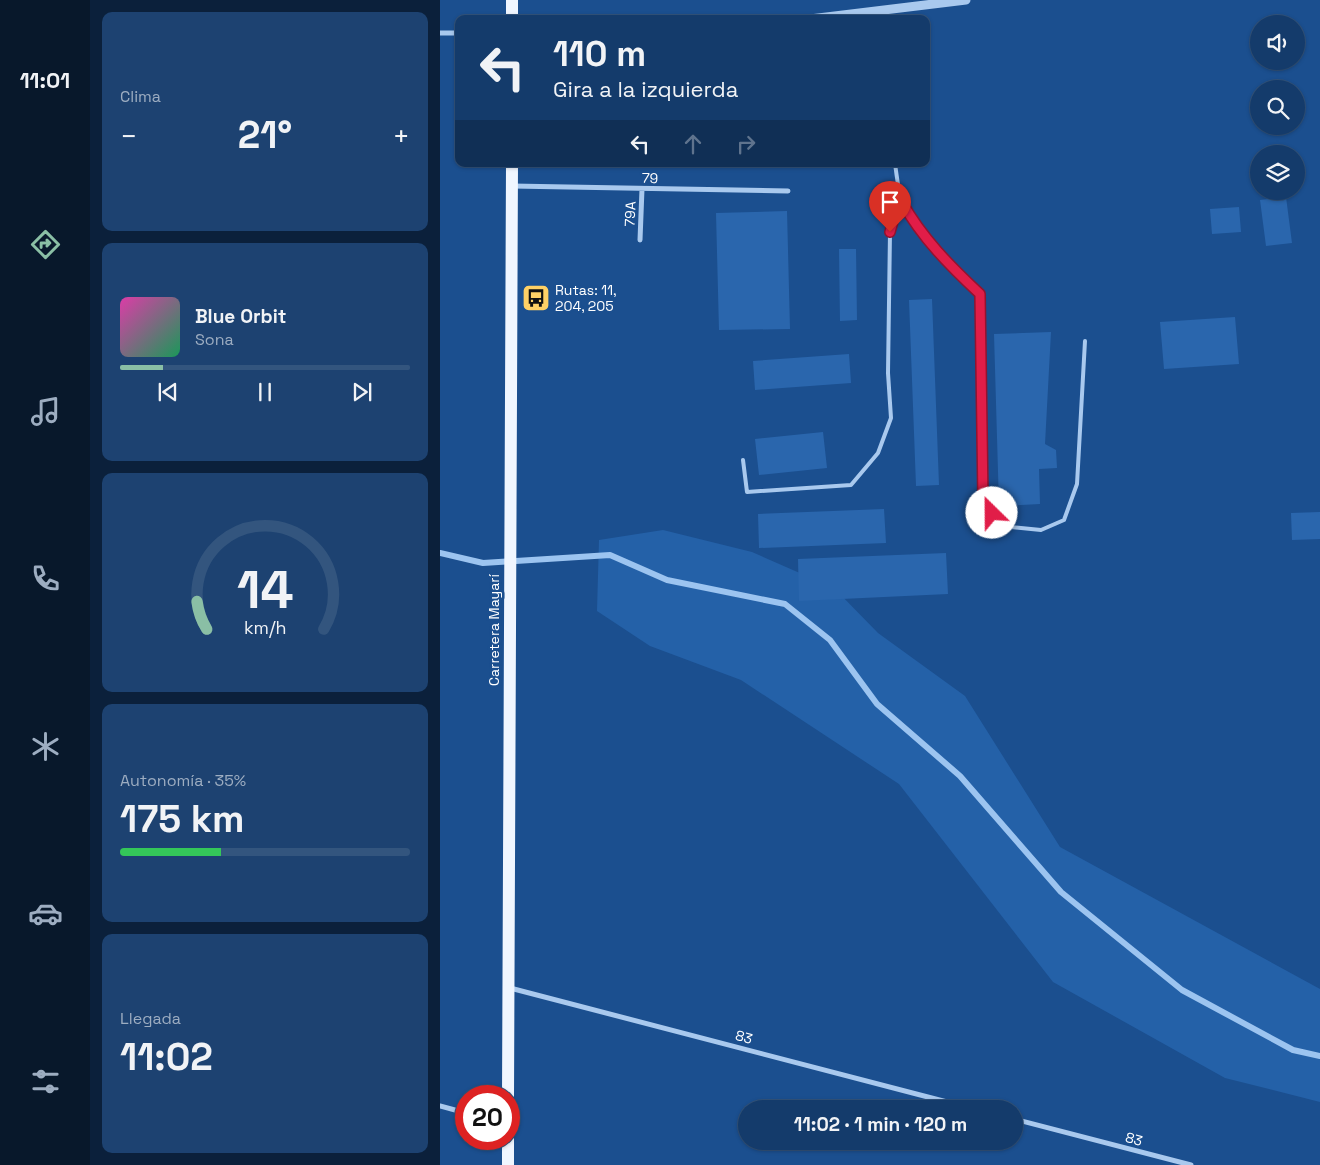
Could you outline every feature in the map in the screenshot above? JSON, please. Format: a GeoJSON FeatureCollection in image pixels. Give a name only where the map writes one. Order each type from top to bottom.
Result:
{"type":"FeatureCollection","features":[{"type":"Feature","properties":{"kind":"main road"},"geometry":{"type":"LineString","coordinates":[[512,0],[512,15]]}},
{"type":"Feature","properties":{"kind":"main road","name":"Carretera Mayarí"},"geometry":{"type":"LineString","coordinates":[[508,1085],[512,167]]}},
{"type":"Feature","properties":{"kind":"main road"},"geometry":{"type":"LineString","coordinates":[[508,1150],[508,1165]]}},
{"type":"Feature","properties":{"kind":"street"},"geometry":{"type":"LineString","coordinates":[[873,15],[966,0]]}},
{"type":"Feature","properties":{"kind":"street"},"geometry":{"type":"LineString","coordinates":[[440,33],[455,33]]}},
{"type":"Feature","properties":{"kind":"street","name":"79"},"geometry":{"type":"LineString","coordinates":[[512,186],[788,192]]}},
{"type":"Feature","properties":{"kind":"street","name":"79A"},"geometry":{"type":"LineString","coordinates":[[640,240],[642,189]]}},
{"type":"Feature","properties":{"kind":"street","name":"83"},"geometry":{"type":"LineString","coordinates":[[508,988],[939,1100]]}},
{"type":"Feature","properties":{"kind":"street"},"geometry":{"type":"LineString","coordinates":[[440,1106],[455,1109]]}},
{"type":"Feature","properties":{"kind":"street","name":"83"},"geometry":{"type":"LineString","coordinates":[[1023,1121],[1192,1165]]}},
{"type":"Feature","properties":{"kind":"lane"},"geometry":{"type":"LineString","coordinates":[[896,167],[902,202],[916,228],[944,260],[980,294],[983,500],[1002,526],[1040,530],[1064,520],[1077,484],[1085,341]]}},
{"type":"Feature","properties":{"kind":"lane"},"geometry":{"type":"LineString","coordinates":[[743,460],[747,492],[851,485],[878,453],[891,418],[888,373],[890,232],[895,214],[902,202]]}},
{"type":"Feature","properties":{"kind":"shaded area"},"geometry":{"type":"Polygon","coordinates":[[[663,530],[752,552],[834,588],[878,633],[965,696],[1060,847],[1320,989],[1320,1102],[1225,1078],[1053,982],[899,784],[741,680],[650,646],[597,611],[599,540],[663,530]]]}},
{"type":"Feature","properties":{"kind":"building"},"geometry":{"type":"Polygon","coordinates":[[[1260,200],[1286,200],[1292,243],[1266,246],[1260,200]]]}},
{"type":"Feature","properties":{"kind":"building"},"geometry":{"type":"Polygon","coordinates":[[[1239,207],[1241,232],[1212,234],[1210,209],[1239,207]]]}},
{"type":"Feature","properties":{"kind":"building"},"geometry":{"type":"Polygon","coordinates":[[[787,211],[790,329],[719,330],[716,213],[787,211]]]}},
{"type":"Feature","properties":{"kind":"building"},"geometry":{"type":"Polygon","coordinates":[[[839,249],[856,249],[857,320],[840,321],[839,249]]]}},
{"type":"Feature","properties":{"kind":"building"},"geometry":{"type":"Polygon","coordinates":[[[932,299],[939,485],[916,486],[909,300],[932,299]]]}},
{"type":"Feature","properties":{"kind":"building"},"geometry":{"type":"Polygon","coordinates":[[[1235,317],[1239,364],[1164,369],[1160,322],[1235,317]]]}},
{"type":"Feature","properties":{"kind":"building"},"geometry":{"type":"Polygon","coordinates":[[[1051,332],[1045,444],[1056,450],[1057,468],[1039,469],[1040,504],[999,506],[994,334],[1051,332]]]}},
{"type":"Feature","properties":{"kind":"building"},"geometry":{"type":"Polygon","coordinates":[[[849,354],[851,383],[755,390],[753,361],[849,354]]]}},
{"type":"Feature","properties":{"kind":"building"},"geometry":{"type":"Polygon","coordinates":[[[823,432],[827,468],[759,475],[755,439],[823,432]]]}},
{"type":"Feature","properties":{"kind":"building"},"geometry":{"type":"Polygon","coordinates":[[[884,509],[886,543],[759,548],[758,514],[884,509]]]}},
{"type":"Feature","properties":{"kind":"building"},"geometry":{"type":"Polygon","coordinates":[[[1320,512],[1320,539],[1292,540],[1291,513],[1320,512]]]}},
{"type":"Feature","properties":{"kind":"building"},"geometry":{"type":"Polygon","coordinates":[[[946,553],[948,594],[799,601],[798,559],[946,553]]]}},
{"type":"Feature","properties":{"kind":"waterway"},"geometry":{"type":"LineString","coordinates":[[440,553],[483,563],[610,555],[667,580],[785,604],[830,640],[877,704],[960,776],[1061,892],[1182,990],[1293,1050],[1320,1056]]}},
{"type":"Feature","properties":{"kind":"place","name":"Rutas: 11, 204, 205"},"geometry":{"type":"Point","coordinates":[536,298]}},
{"type":"Feature","properties":{"kind":"route"},"geometry":{"type":"LineString","coordinates":[[890,232],[895,214],[902,202],[916,228],[944,260],[980,294],[983,500],[992,513]]}}]}
